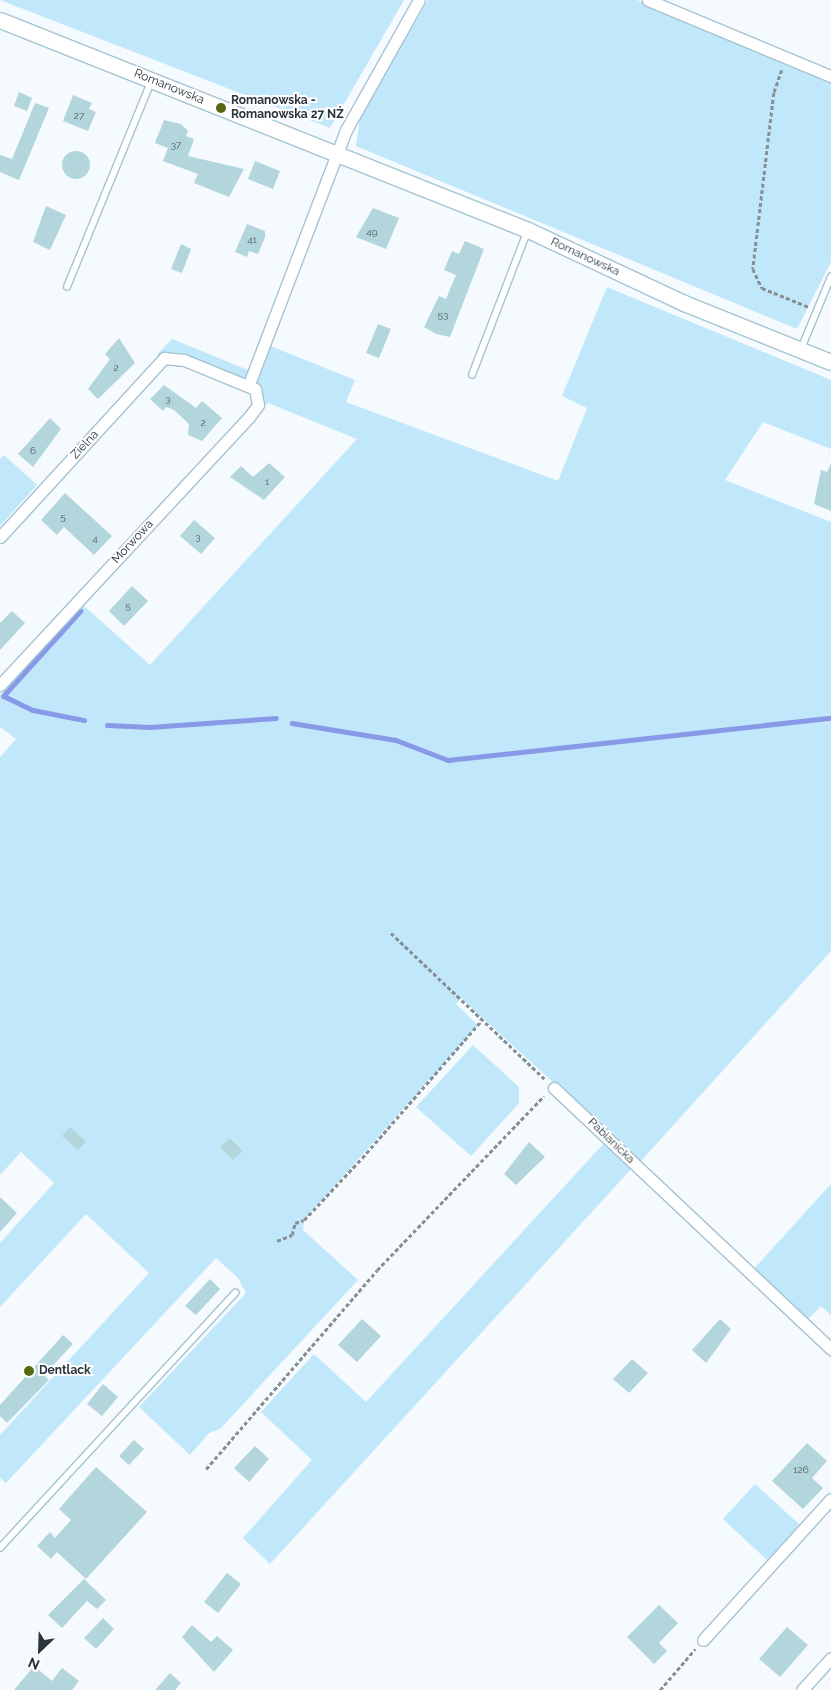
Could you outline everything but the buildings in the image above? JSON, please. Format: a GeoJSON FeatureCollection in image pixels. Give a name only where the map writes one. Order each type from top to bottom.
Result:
{"type":"FeatureCollection","features":[{"type":"Feature","properties":{"kind":"street"},"geometry":{"type":"LineString","coordinates":[[249,384],[356,108],[419,0]]}},
{"type":"Feature","properties":{"kind":"street"},"geometry":{"type":"LineString","coordinates":[[648,0],[831,76]]}},
{"type":"Feature","properties":{"kind":"street","name":"Romanowska"},"geometry":{"type":"LineString","coordinates":[[0,20],[528,230],[684,303],[831,362]]}},
{"type":"Feature","properties":{"kind":"street","name":"Zielna"},"geometry":{"type":"LineString","coordinates":[[0,537],[164,358],[171,356],[249,384]]}},
{"type":"Feature","properties":{"kind":"street","name":"Morwowa"},"geometry":{"type":"LineString","coordinates":[[0,685],[249,417],[258,406],[258,396],[249,384]]}},
{"type":"Feature","properties":{"kind":"street","name":"Pabianicka"},"geometry":{"type":"LineString","coordinates":[[554,1088],[831,1349]]}},
{"type":"Feature","properties":{"kind":"street"},"geometry":{"type":"LineString","coordinates":[[703,1640],[831,1499]]}},
{"type":"Feature","properties":{"kind":"street"},"geometry":{"type":"LineString","coordinates":[[802,1690],[831,1658]]}},
{"type":"Feature","properties":{"kind":"lane"},"geometry":{"type":"LineString","coordinates":[[67,287],[152,80]]}},
{"type":"Feature","properties":{"kind":"lane"},"geometry":{"type":"LineString","coordinates":[[472,375],[528,230]]}},
{"type":"Feature","properties":{"kind":"lane"},"geometry":{"type":"LineString","coordinates":[[801,350],[814,310],[831,277]]}},
{"type":"Feature","properties":{"kind":"lane"},"geometry":{"type":"LineString","coordinates":[[0,1548],[235,1293]]}},
{"type":"Feature","properties":{"kind":"path"},"geometry":{"type":"LineString","coordinates":[[786,58],[774,93],[768,176],[752,269],[762,288],[814,310]]}},
{"type":"Feature","properties":{"kind":"path"},"geometry":{"type":"LineString","coordinates":[[206,1469],[377,1270],[554,1088],[391,933]]}},
{"type":"Feature","properties":{"kind":"path"},"geometry":{"type":"LineString","coordinates":[[277,1241],[292,1235],[295,1223],[304,1220],[362,1158],[482,1020]]}},
{"type":"Feature","properties":{"kind":"path"},"geometry":{"type":"LineString","coordinates":[[660,1690],[703,1640]]}},
{"type":"Feature","properties":{"kind":"shaded area"},"geometry":{"type":"Polygon","coordinates":[[[0,0],[404,0],[330,128],[0,0]]]}},
{"type":"Feature","properties":{"kind":"shaded area"},"geometry":{"type":"Polygon","coordinates":[[[428,0],[637,0],[831,81],[831,262],[797,329],[356,146],[360,118],[428,0]]]}},
{"type":"Feature","properties":{"kind":"shaded area"},"geometry":{"type":"Polygon","coordinates":[[[607,287],[831,380],[831,449],[763,422],[725,480],[831,522],[831,951],[640,1162],[461,998],[456,1004],[478,1025],[304,1220],[303,1230],[358,1280],[220,1429],[209,1433],[190,1455],[139,1407],[246,1293],[238,1278],[216,1258],[6,1483],[0,1478],[0,1435],[149,1273],[86,1214],[0,1307],[0,1243],[54,1183],[21,1152],[0,1175],[0,757],[16,739],[0,727],[0,695],[83,605],[150,665],[357,439],[268,403],[261,411],[255,389],[157,355],[172,339],[253,372],[263,343],[355,380],[346,402],[558,481],[587,408],[562,396],[607,287]],[[230,1138],[220,1147],[233,1160],[242,1151],[230,1138]]]}},
{"type":"Feature","properties":{"kind":"shaded area"},"geometry":{"type":"Polygon","coordinates":[[[4,455],[37,485],[0,526],[0,459],[4,455]]]}},
{"type":"Feature","properties":{"kind":"shaded area"},"geometry":{"type":"Polygon","coordinates":[[[473,1045],[519,1087],[519,1103],[471,1156],[416,1107],[473,1045]]]}},
{"type":"Feature","properties":{"kind":"shaded area"},"geometry":{"type":"Polygon","coordinates":[[[606,1141],[633,1167],[270,1564],[243,1538],[312,1460],[261,1412],[314,1354],[366,1402],[606,1141]]]}},
{"type":"Feature","properties":{"kind":"shaded area"},"geometry":{"type":"Polygon","coordinates":[[[831,1184],[831,1315],[821,1306],[806,1321],[753,1270],[831,1184]]]}},
{"type":"Feature","properties":{"kind":"shaded area"},"geometry":{"type":"Polygon","coordinates":[[[755,1484],[800,1525],[767,1560],[723,1519],[755,1484]]]}},
{"type":"Feature","properties":{"kind":"waterway"},"geometry":{"type":"LineString","coordinates":[[81,611],[4,696],[33,710],[84,720]]}},
{"type":"Feature","properties":{"kind":"waterway"},"geometry":{"type":"LineString","coordinates":[[107,725],[150,727],[276,718]]}},
{"type":"Feature","properties":{"kind":"waterway"},"geometry":{"type":"LineString","coordinates":[[292,723],[396,740],[448,760],[831,718]]}},
{"type":"Feature","properties":{"kind":"place","name":"Romanowska - Romanowska 27 NŻ"},"geometry":{"type":"Point","coordinates":[221,108]}},
{"type":"Feature","properties":{"kind":"place","name":"Dentlack"},"geometry":{"type":"Point","coordinates":[29,1371]}}]}
